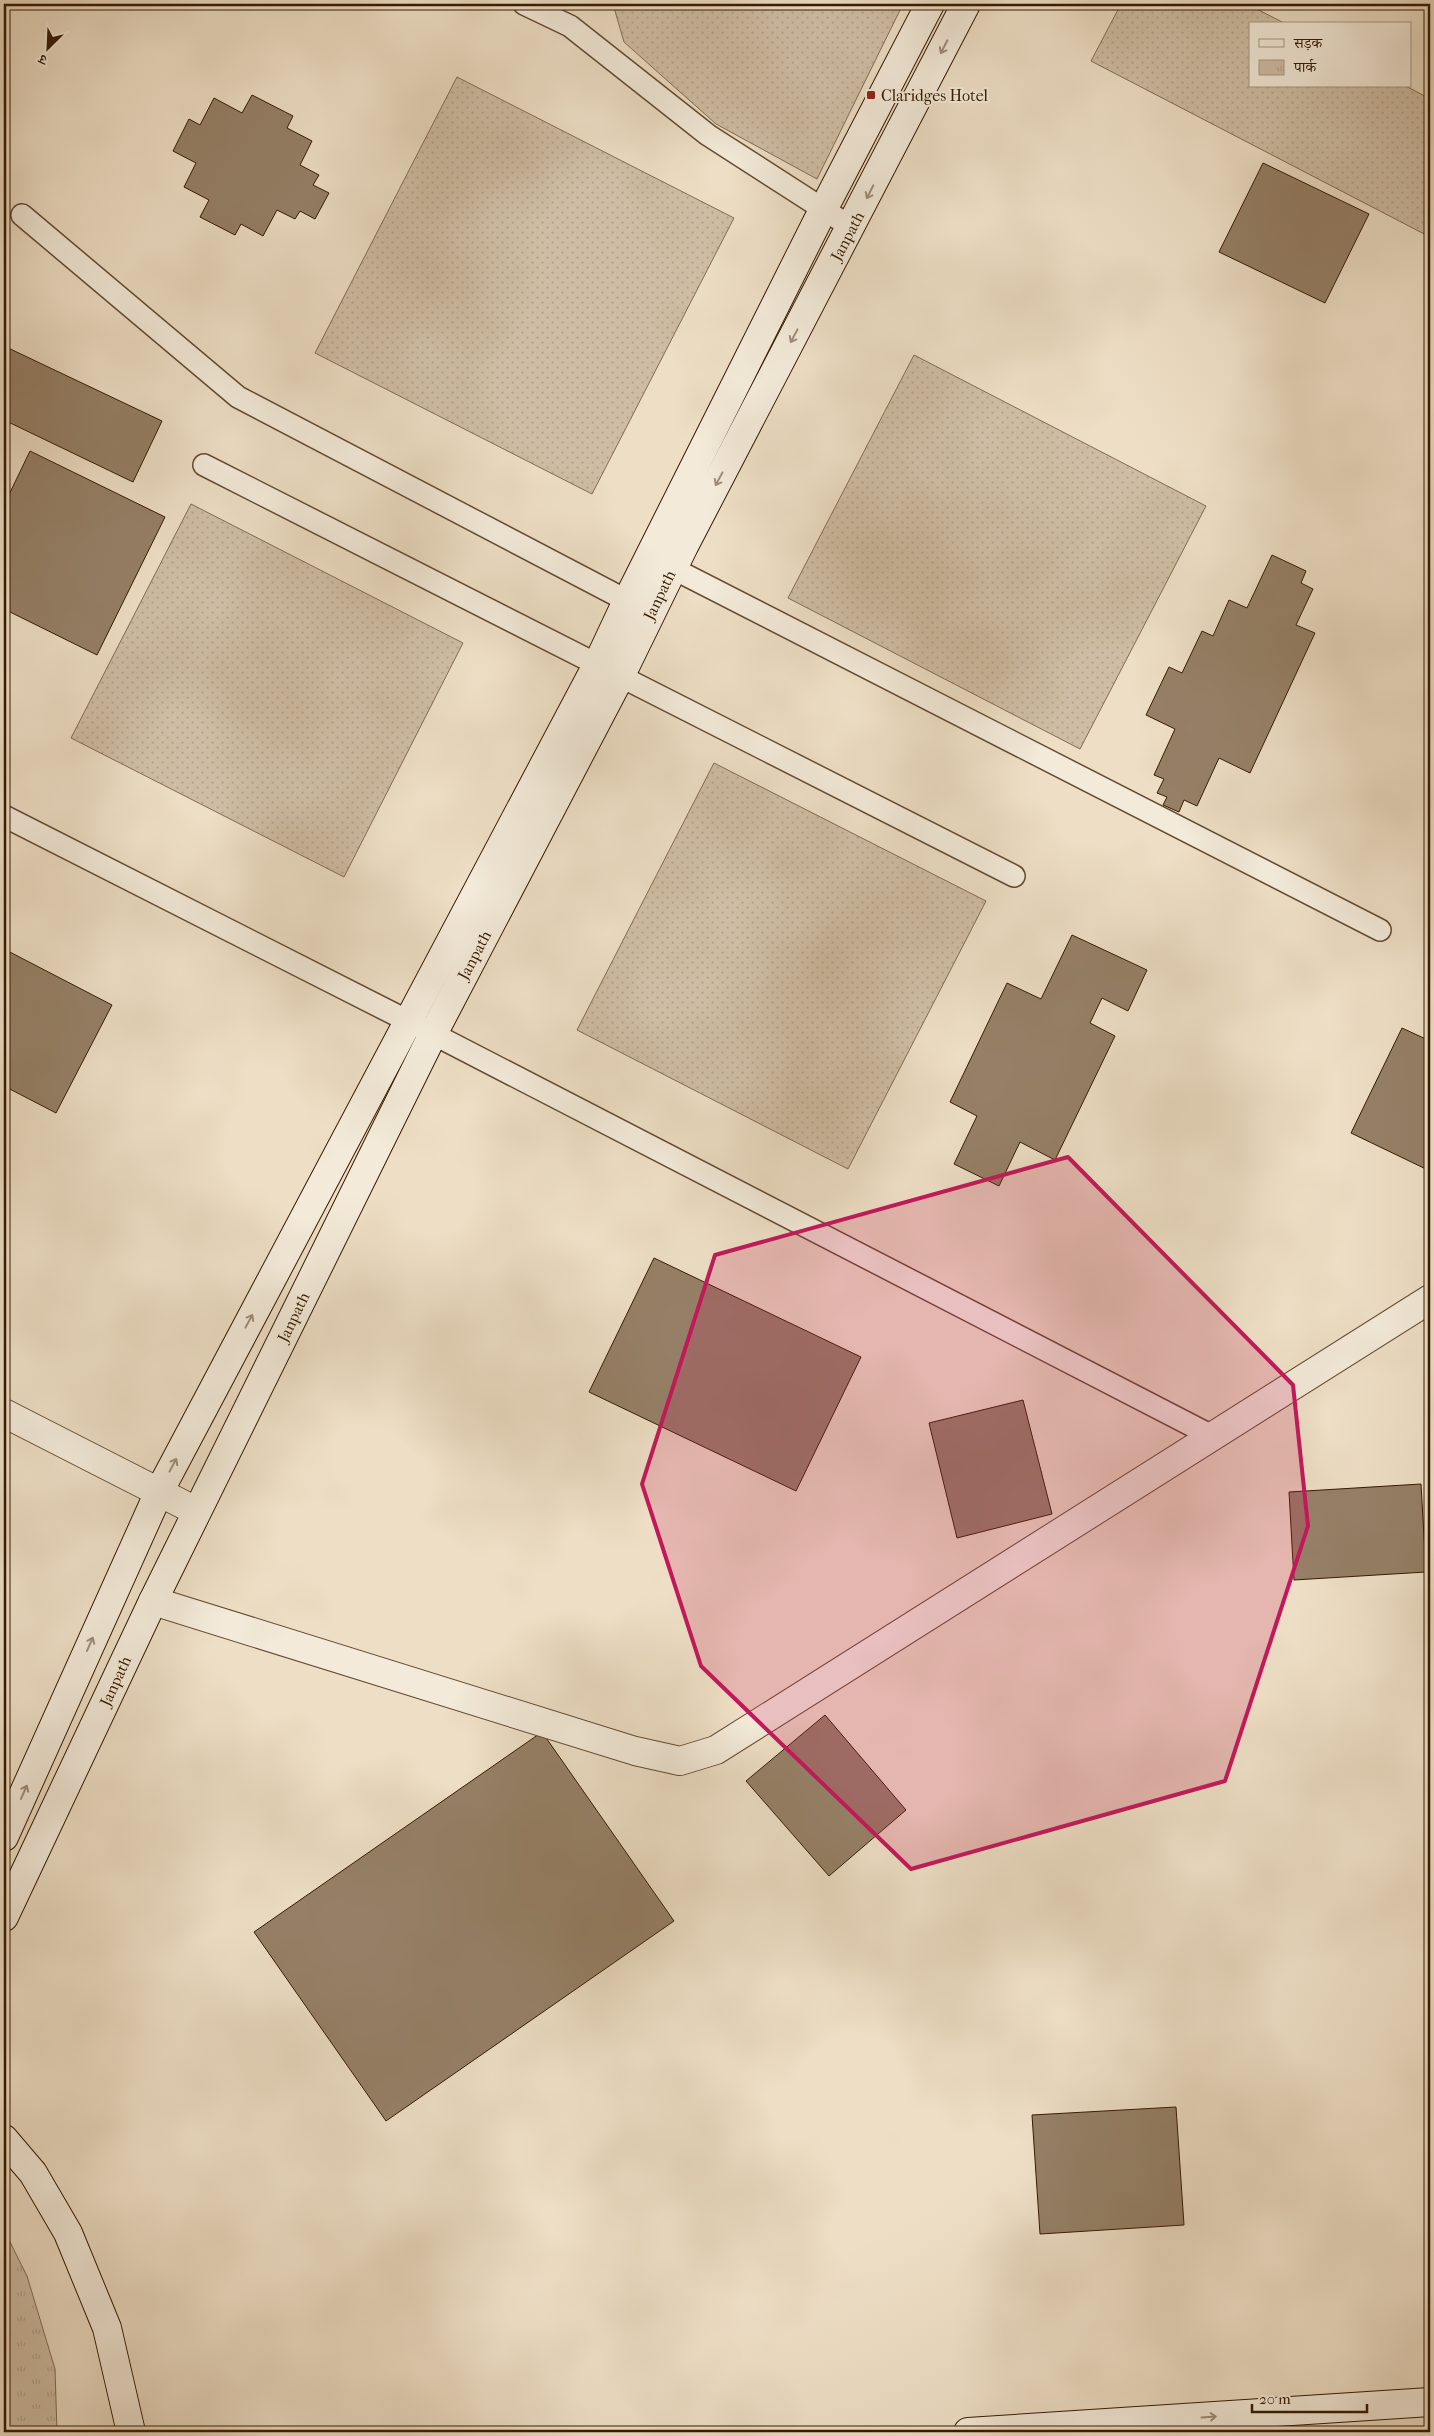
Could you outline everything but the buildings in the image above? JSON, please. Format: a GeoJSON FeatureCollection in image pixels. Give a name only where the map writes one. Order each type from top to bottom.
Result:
{"type":"FeatureCollection","features":[{"type":"Feature","properties":{"kind":"main road","name":"Janpath"},"geometry":{"type":"LineString","coordinates":[[4,1917],[196,1511],[433,1034],[639,607],[823,210],[930,4]]}},
{"type":"Feature","properties":{"kind":"main road","name":"Janpath"},"geometry":{"type":"LineString","coordinates":[[639,607],[672,568],[852,227],[966,4]]}},
{"type":"Feature","properties":{"kind":"main road","name":"Janpath"},"geometry":{"type":"LineString","coordinates":[[4,1837],[159,1492],[408,1020],[608,671]]}},
{"type":"Feature","properties":{"kind":"main road"},"geometry":{"type":"LineString","coordinates":[[153,1601],[635,1751],[680,1761],[716,1750],[1430,1299]]}},
{"type":"Feature","properties":{"kind":"main road"},"geometry":{"type":"LineString","coordinates":[[4,1413],[196,1511]]}},
{"type":"Feature","properties":{"kind":"main road"},"geometry":{"type":"LineString","coordinates":[[4,2139],[33,2173],[68,2233],[107,2328],[134,2431]]}},
{"type":"Feature","properties":{"kind":"main road"},"geometry":{"type":"LineString","coordinates":[[968,2432],[1430,2402]]}},
{"type":"Feature","properties":{"kind":"lane"},"geometry":{"type":"LineString","coordinates":[[524,4],[570,26],[708,135],[852,227]]}},
{"type":"Feature","properties":{"kind":"lane"},"geometry":{"type":"LineString","coordinates":[[22,215],[238,397],[639,607]]}},
{"type":"Feature","properties":{"kind":"lane"},"geometry":{"type":"LineString","coordinates":[[204,465],[1014,876]]}},
{"type":"Feature","properties":{"kind":"lane"},"geometry":{"type":"LineString","coordinates":[[672,568],[1380,930]]}},
{"type":"Feature","properties":{"kind":"lane"},"geometry":{"type":"LineString","coordinates":[[4,816],[408,1020],[1212,1436]]}},
{"type":"Feature","properties":{"kind":"highlighted area"},"geometry":{"type":"Polygon","coordinates":[[[1068,1157],[1293,1385],[1308,1526],[1225,1781],[911,1869],[701,1666],[642,1484],[715,1255],[1068,1157]]]}},
{"type":"Feature","properties":{"kind":"green space"},"geometry":{"type":"Polygon","coordinates":[[[613,4],[903,4],[817,179],[716,124],[624,42],[613,4]]]}},
{"type":"Feature","properties":{"kind":"green space"},"geometry":{"type":"Polygon","coordinates":[[[1121,4],[1247,4],[1282,22],[1249,22],[1249,88],[1410,88],[1430,99],[1430,237],[1091,61],[1121,4]]]}},
{"type":"Feature","properties":{"kind":"green space"},"geometry":{"type":"Polygon","coordinates":[[[457,77],[734,218],[592,494],[315,353],[457,77]]]}},
{"type":"Feature","properties":{"kind":"green space"},"geometry":{"type":"Polygon","coordinates":[[[914,355],[1206,506],[1080,749],[788,598],[914,355]]]}},
{"type":"Feature","properties":{"kind":"green space"},"geometry":{"type":"Polygon","coordinates":[[[191,504],[463,643],[344,877],[71,738],[191,504]]]}},
{"type":"Feature","properties":{"kind":"green space"},"geometry":{"type":"Polygon","coordinates":[[[714,763],[986,901],[848,1169],[577,1030],[714,763]]]}},
{"type":"Feature","properties":{"kind":"green space"},"geometry":{"type":"Polygon","coordinates":[[[4,2230],[27,2276],[55,2369],[57,2432],[4,2432],[4,2230]]]}},
{"type":"Feature","properties":{"kind":"place","name":"Claridges Hotel"},"geometry":{"type":"Point","coordinates":[871,95]}}]}
